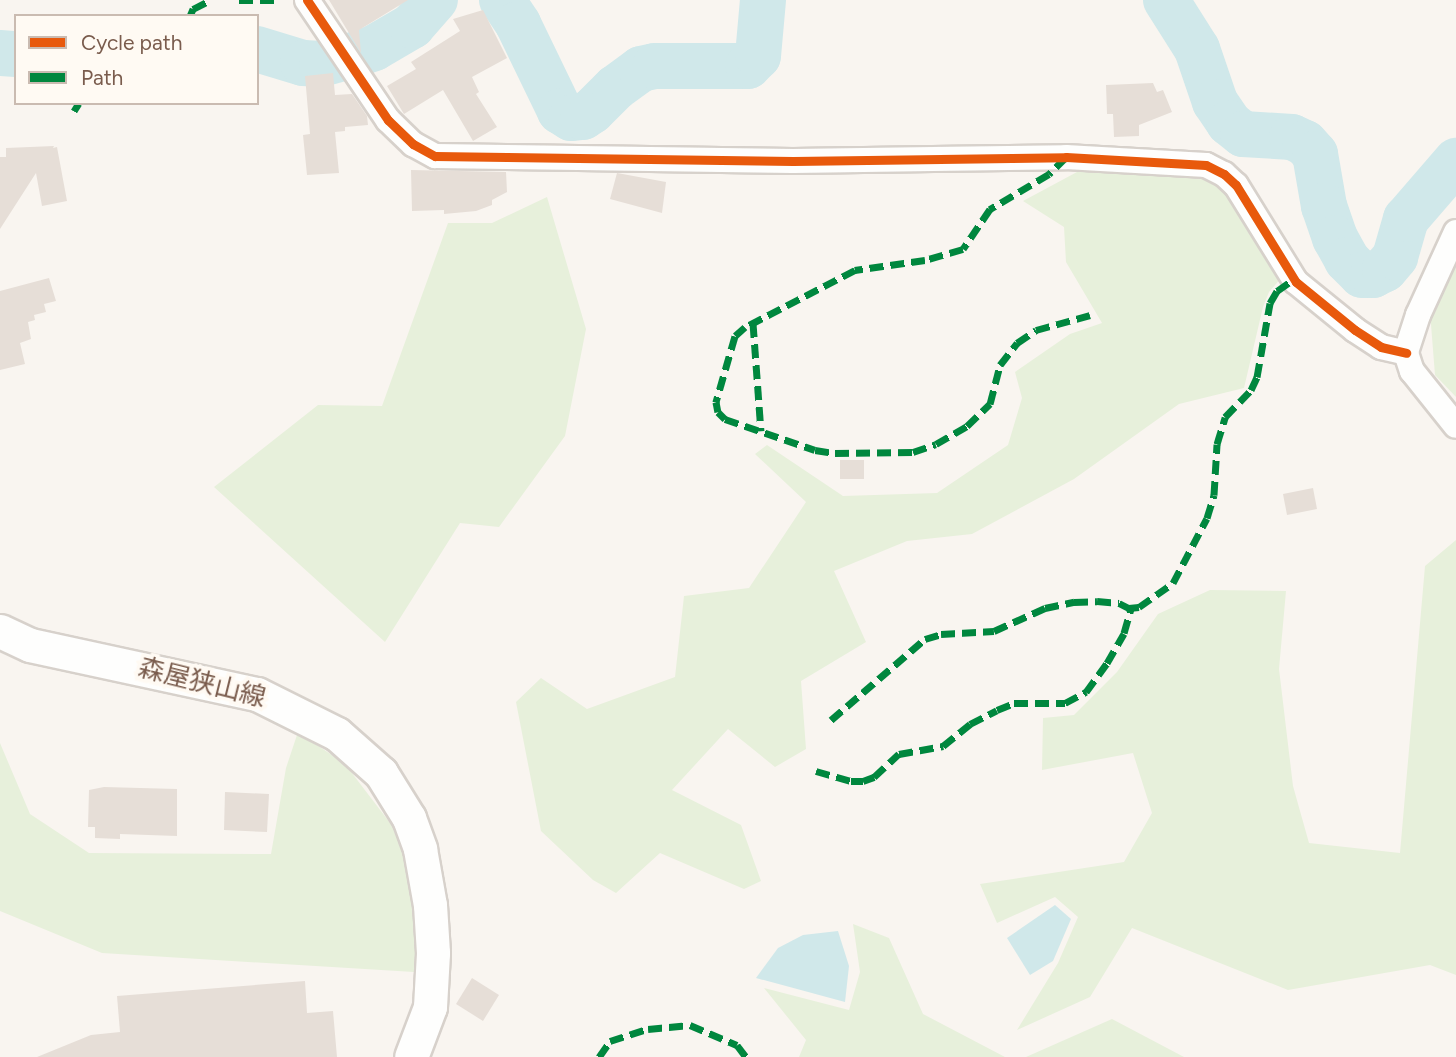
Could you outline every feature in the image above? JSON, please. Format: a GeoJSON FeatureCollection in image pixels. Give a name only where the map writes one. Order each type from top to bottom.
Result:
{"type":"FeatureCollection","features":[{"type":"Feature","properties":{"kind":"main road","name":"森屋狭山線"},"geometry":{"type":"LineString","coordinates":[[0,631],[30,645],[257,694],[337,734],[381,773],[409,818],[420,849],[430,905],[433,967],[430,1007],[411,1057]]}},
{"type":"Feature","properties":{"kind":"street"},"geometry":{"type":"LineString","coordinates":[[307,0],[342,57],[388,120],[413,144],[435,156],[793,161],[1066,157],[1206,165],[1224,174],[1236,186],[1296,282],[1355,330],[1381,347],[1406,353]]}},
{"type":"Feature","properties":{"kind":"street"},"geometry":{"type":"LineString","coordinates":[[1456,232],[1418,315],[1406,353],[1412,371],[1456,426]]}},
{"type":"Feature","properties":{"kind":"green space"},"geometry":{"type":"Polygon","coordinates":[[[1181,170],[1207,175],[1232,194],[1284,275],[1269,292],[1263,307],[1244,388],[1179,404],[1074,479],[972,534],[907,541],[834,571],[866,642],[801,681],[806,749],[775,767],[728,729],[672,790],[741,825],[761,881],[744,889],[660,853],[616,893],[593,880],[541,831],[516,702],[541,678],[587,709],[675,677],[684,596],[749,588],[806,502],[755,454],[767,445],[843,496],[937,493],[1008,445],[1022,398],[1015,372],[1070,334],[1102,323],[1066,262],[1064,227],[1023,201],[1077,172],[1181,170]]]}},
{"type":"Feature","properties":{"kind":"green space"},"geometry":{"type":"Polygon","coordinates":[[[547,197],[586,329],[565,436],[499,527],[460,523],[385,642],[214,487],[318,405],[382,406],[448,223],[492,223],[547,197]]]}},
{"type":"Feature","properties":{"kind":"green space"},"geometry":{"type":"Polygon","coordinates":[[[1456,252],[1456,397],[1435,375],[1430,312],[1456,252]]]}},
{"type":"Feature","properties":{"kind":"green space"},"geometry":{"type":"Polygon","coordinates":[[[1456,540],[1456,975],[1430,965],[1288,990],[1132,928],[1090,997],[1017,1030],[1058,963],[1078,917],[1055,897],[997,923],[980,884],[1124,862],[1152,813],[1133,753],[1042,770],[1043,718],[1074,715],[1117,672],[1158,614],[1210,590],[1286,591],[1279,669],[1293,786],[1309,843],[1400,853],[1425,566],[1456,540]]]}},
{"type":"Feature","properties":{"kind":"green space"},"geometry":{"type":"Polygon","coordinates":[[[298,732],[345,764],[400,836],[417,923],[414,972],[102,953],[0,911],[0,743],[30,814],[89,853],[271,854],[286,768],[298,732]]]}},
{"type":"Feature","properties":{"kind":"green space"},"geometry":{"type":"Polygon","coordinates":[[[853,924],[889,938],[923,1014],[1005,1057],[799,1057],[806,1040],[764,988],[849,1010],[860,972],[853,924]]]}},
{"type":"Feature","properties":{"kind":"green space"},"geometry":{"type":"Polygon","coordinates":[[[1112,1019],[1184,1057],[1026,1057],[1112,1019]]]}},
{"type":"Feature","properties":{"kind":"water"},"geometry":{"type":"Polygon","coordinates":[[[1055,905],[1071,919],[1053,961],[1030,975],[1007,938],[1055,905]]]}},
{"type":"Feature","properties":{"kind":"water"},"geometry":{"type":"Polygon","coordinates":[[[838,931],[849,966],[845,1002],[756,978],[778,948],[803,935],[838,931]]]}},
{"type":"Feature","properties":{"kind":"building"},"geometry":{"type":"Polygon","coordinates":[[[329,0],[408,0],[359,30],[361,53],[329,0]]]}},
{"type":"Feature","properties":{"kind":"building"},"geometry":{"type":"Polygon","coordinates":[[[483,10],[507,58],[472,77],[479,92],[476,94],[497,127],[473,141],[443,90],[404,114],[387,86],[416,69],[411,62],[460,31],[453,19],[483,10]]]}},
{"type":"Feature","properties":{"kind":"building"},"geometry":{"type":"Polygon","coordinates":[[[333,73],[335,95],[352,94],[367,116],[368,125],[345,127],[345,131],[335,132],[339,173],[307,175],[303,135],[310,134],[305,76],[333,73]]]}},
{"type":"Feature","properties":{"kind":"building"},"geometry":{"type":"Polygon","coordinates":[[[1153,83],[1157,92],[1163,90],[1172,112],[1139,125],[1139,136],[1114,137],[1113,114],[1107,114],[1106,85],[1153,83]]]}},
{"type":"Feature","properties":{"kind":"building"},"geometry":{"type":"Polygon","coordinates":[[[54,146],[53,148],[57,147],[67,201],[42,206],[36,173],[0,229],[0,157],[6,157],[6,148],[54,146]]]}},
{"type":"Feature","properties":{"kind":"building"},"geometry":{"type":"Polygon","coordinates":[[[411,170],[506,172],[507,192],[492,200],[492,205],[476,211],[444,214],[444,210],[412,211],[411,170]]]}},
{"type":"Feature","properties":{"kind":"building"},"geometry":{"type":"Polygon","coordinates":[[[617,173],[666,182],[662,213],[610,199],[617,173]]]}},
{"type":"Feature","properties":{"kind":"building"},"geometry":{"type":"Polygon","coordinates":[[[49,278],[56,301],[44,304],[46,312],[34,315],[35,320],[28,322],[31,339],[20,343],[25,364],[0,370],[0,291],[49,278]]]}},
{"type":"Feature","properties":{"kind":"building"},"geometry":{"type":"Polygon","coordinates":[[[840,460],[864,460],[864,479],[840,479],[840,460]]]}},
{"type":"Feature","properties":{"kind":"building"},"geometry":{"type":"Polygon","coordinates":[[[1313,488],[1317,509],[1287,515],[1283,494],[1313,488]]]}},
{"type":"Feature","properties":{"kind":"building"},"geometry":{"type":"Polygon","coordinates":[[[104,787],[177,789],[177,836],[120,834],[120,839],[95,838],[95,827],[88,827],[89,790],[104,787]]]}},
{"type":"Feature","properties":{"kind":"building"},"geometry":{"type":"Polygon","coordinates":[[[225,792],[269,794],[267,832],[224,830],[225,792]]]}},
{"type":"Feature","properties":{"kind":"building"},"geometry":{"type":"Polygon","coordinates":[[[472,978],[499,995],[483,1021],[456,1004],[472,978]]]}},
{"type":"Feature","properties":{"kind":"building"},"geometry":{"type":"Polygon","coordinates":[[[305,981],[307,1013],[333,1011],[337,1057],[37,1057],[91,1035],[120,1032],[117,996],[305,981]]]}},
{"type":"Feature","properties":{"kind":"waterway"},"geometry":{"type":"LineString","coordinates":[[259,50],[303,63],[322,64],[354,55],[374,48],[412,26],[435,0]]}},
{"type":"Feature","properties":{"kind":"waterway"},"geometry":{"type":"LineString","coordinates":[[502,0],[518,24],[560,111],[571,118],[583,117],[592,111],[615,88],[641,69],[655,66],[748,66],[758,56],[763,0]]}},
{"type":"Feature","properties":{"kind":"waterway"},"geometry":{"type":"LineString","coordinates":[[1166,0],[1197,49],[1215,102],[1229,123],[1243,134],[1292,137],[1305,143],[1315,154],[1324,206],[1335,238],[1347,260],[1362,275],[1373,275],[1385,269],[1395,257],[1406,219],[1456,161]]}},
{"type":"Feature","properties":{"kind":"waterway"},"geometry":{"type":"LineString","coordinates":[[0,53],[14,54]]}},
{"type":"Feature","properties":{"kind":"marked path"},"geometry":{"type":"LineString","coordinates":[[191,14],[193,9],[211,0]]}},
{"type":"Feature","properties":{"kind":"marked path"},"geometry":{"type":"LineString","coordinates":[[239,0],[276,0]]}},
{"type":"Feature","properties":{"kind":"marked path"},"geometry":{"type":"LineString","coordinates":[[74,111],[78,105]]}},
{"type":"Feature","properties":{"kind":"marked path"},"geometry":{"type":"LineString","coordinates":[[1066,157],[1049,174],[990,209],[963,249],[925,260],[855,270],[745,327],[735,336],[716,402],[718,412],[725,419],[815,450],[835,453],[913,452],[936,444],[967,426],[990,404],[1000,365],[1017,343],[1036,330],[1090,315]]}},
{"type":"Feature","properties":{"kind":"marked path"},"geometry":{"type":"LineString","coordinates":[[831,720],[925,639],[941,634],[994,631],[1045,608],[1074,602],[1097,601],[1119,603],[1129,608],[1139,607],[1173,583],[1207,518],[1214,495],[1217,444],[1225,417],[1251,390],[1257,377],[1270,303],[1277,291],[1294,279]]}},
{"type":"Feature","properties":{"kind":"marked path"},"geometry":{"type":"LineString","coordinates":[[753,323],[761,431]]}},
{"type":"Feature","properties":{"kind":"marked path"},"geometry":{"type":"LineString","coordinates":[[816,771],[851,781],[863,781],[874,777],[899,754],[943,746],[970,724],[1014,703],[1065,703],[1086,692],[1107,663],[1124,633],[1131,608]]}},
{"type":"Feature","properties":{"kind":"marked path"},"geometry":{"type":"LineString","coordinates":[[599,1057],[610,1041],[648,1029],[690,1025],[737,1045],[746,1057]]}},
{"type":"Feature","properties":{"kind":"cycle path"},"geometry":{"type":"LineString","coordinates":[[307,0],[388,120],[413,144],[435,156],[793,161],[1066,157],[1206,165],[1224,174],[1236,185],[1296,282],[1355,330],[1381,347],[1406,353]]}}]}
